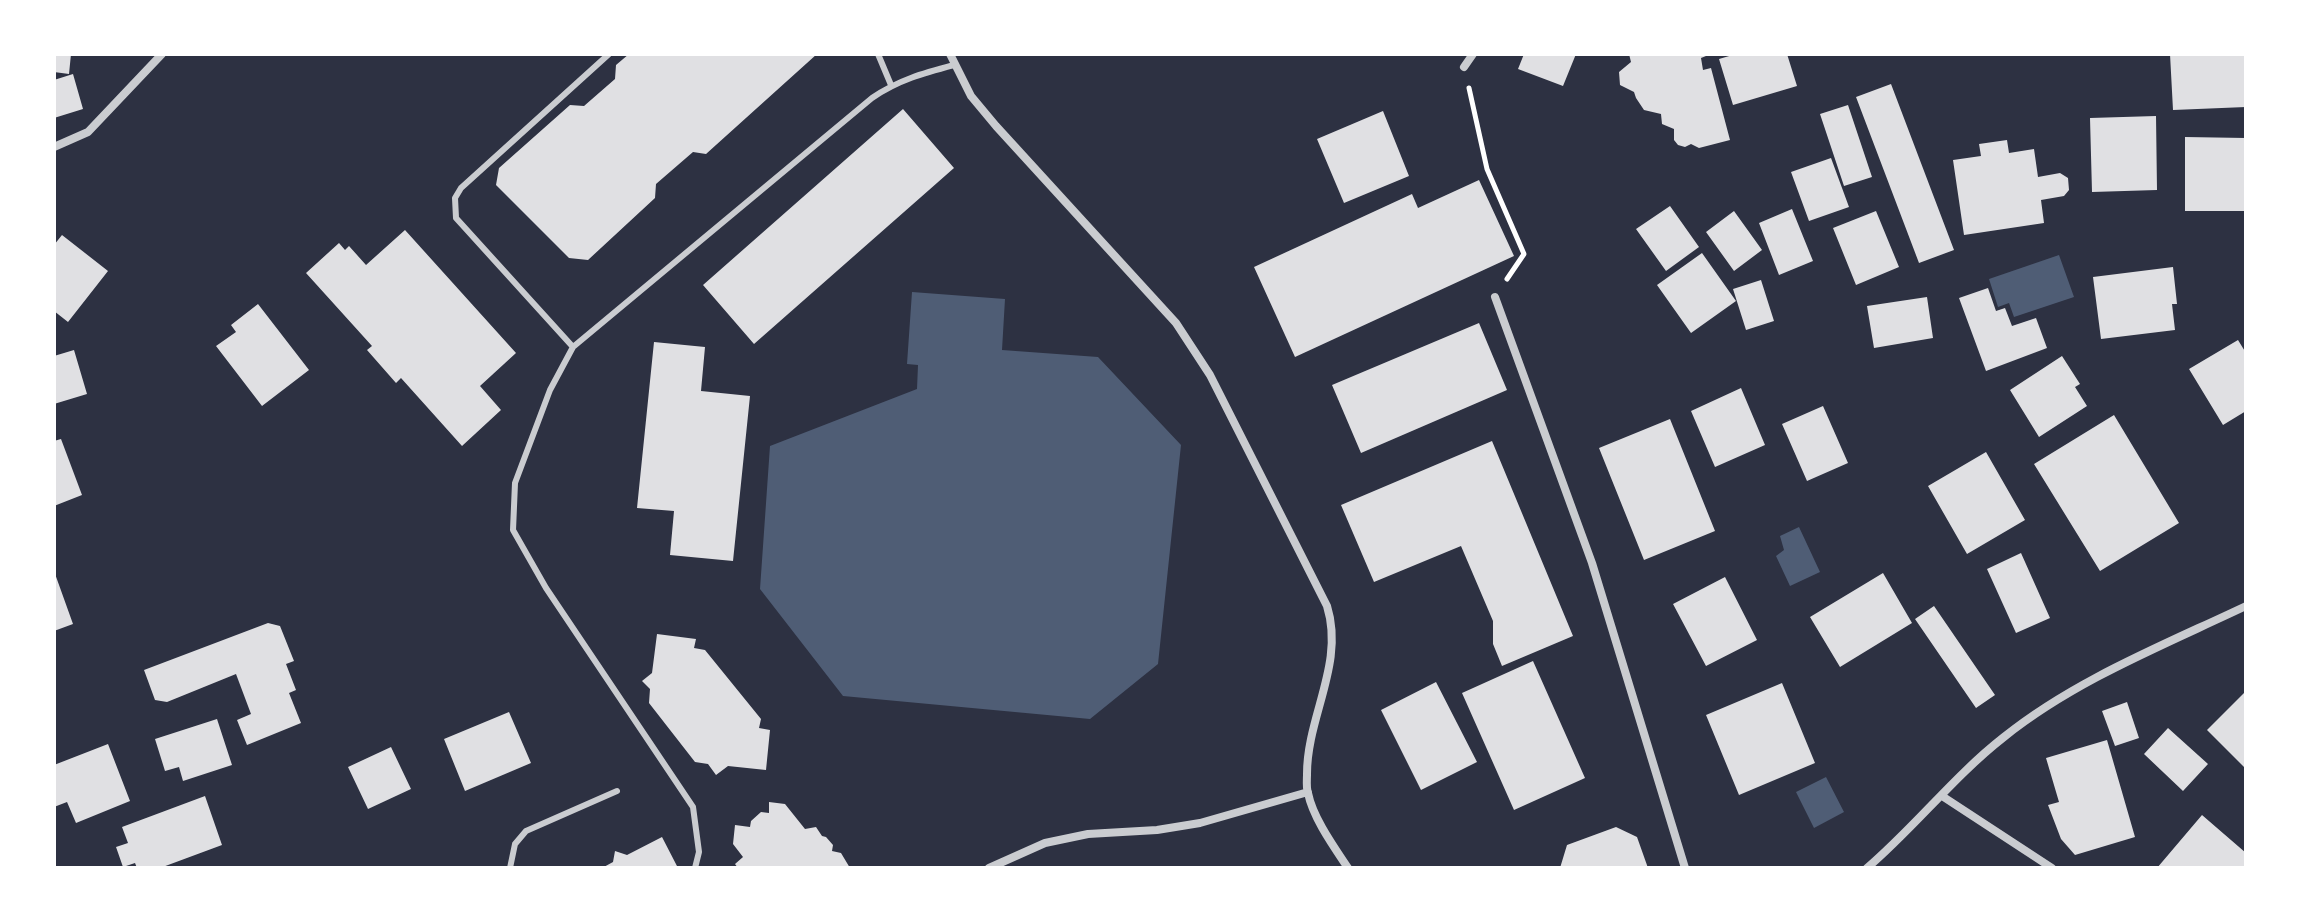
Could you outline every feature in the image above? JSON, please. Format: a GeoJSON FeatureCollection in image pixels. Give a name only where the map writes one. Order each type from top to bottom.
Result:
{"type":"FeatureCollection","features":[{"type":"Feature","properties":{"kind":"street"},"geometry":{"type":"LineString","coordinates":[[54,147],[88,132],[162,54]]}},
{"type":"Feature","properties":{"kind":"street"},"geometry":{"type":"LineString","coordinates":[[950,54],[971,96],[996,126],[1176,323],[1210,375],[1327,606],[1333,624],[1333,646],[1307,759],[1308,792],[1330,841],[1348,868]]}},
{"type":"Feature","properties":{"kind":"street"},"geometry":{"type":"LineString","coordinates":[[1464,67],[1473,54]]}},
{"type":"Feature","properties":{"kind":"street"},"geometry":{"type":"LineString","coordinates":[[1495,297],[1592,563],[1685,868]]}},
{"type":"Feature","properties":{"kind":"street"},"geometry":{"type":"LineString","coordinates":[[1867,868],[1897,842],[1970,765],[2006,735],[2103,674],[2246,606]]}},
{"type":"Feature","properties":{"kind":"street"},"geometry":{"type":"LineString","coordinates":[[989,868],[1045,843],[1088,834],[1157,830],[1200,823],[1308,792]]}},
{"type":"Feature","properties":{"kind":"street"},"geometry":{"type":"LineString","coordinates":[[1942,796],[2052,868]]}},
{"type":"Feature","properties":{"kind":"lane"},"geometry":{"type":"LineString","coordinates":[[573,347],[456,218],[455,198],[461,188],[609,54]]}},
{"type":"Feature","properties":{"kind":"lane"},"geometry":{"type":"LineString","coordinates":[[878,54],[891,85]]}},
{"type":"Feature","properties":{"kind":"lane"},"geometry":{"type":"LineString","coordinates":[[695,868],[699,852],[693,807],[546,588],[513,530],[515,483],[550,390],[573,347],[872,98],[891,85],[954,65]]}},
{"type":"Feature","properties":{"kind":"lane"},"geometry":{"type":"LineString","coordinates":[[510,868],[515,844],[526,831],[617,791]]}},
{"type":"Feature","properties":{"kind":"path"},"geometry":{"type":"LineString","coordinates":[[1464,67],[1487,169],[1524,254],[1495,297]]}},
{"type":"Feature","properties":{"kind":"water"},"geometry":{"type":"Polygon","coordinates":[[[2059,255],[2074,297],[2014,317],[2009,303],[1998,307],[1989,279],[2059,255]]]}},
{"type":"Feature","properties":{"kind":"water"},"geometry":{"type":"Polygon","coordinates":[[[912,292],[1005,299],[1002,350],[1098,357],[1181,445],[1158,664],[1090,719],[843,696],[760,589],[770,446],[917,389],[918,365],[907,364],[912,292]]]}},
{"type":"Feature","properties":{"kind":"water"},"geometry":{"type":"Polygon","coordinates":[[[1799,527],[1820,572],[1790,586],[1776,556],[1784,550],[1780,536],[1799,527]]]}},
{"type":"Feature","properties":{"kind":"water"},"geometry":{"type":"Polygon","coordinates":[[[1826,777],[1844,812],[1814,828],[1796,792],[1826,777]]]}},
{"type":"Feature","properties":{"kind":"building"},"geometry":{"type":"Polygon","coordinates":[[[54,54],[71,54],[69,74],[54,72],[54,54]]]}},
{"type":"Feature","properties":{"kind":"building"},"geometry":{"type":"Polygon","coordinates":[[[629,54],[817,54],[706,154],[693,152],[656,184],[655,198],[588,260],[569,258],[496,185],[499,168],[570,105],[584,106],[615,79],[616,65],[629,54]]]}},
{"type":"Feature","properties":{"kind":"building"},"geometry":{"type":"Polygon","coordinates":[[[1524,54],[1576,54],[1563,86],[1518,69],[1524,54]]]}},
{"type":"Feature","properties":{"kind":"building"},"geometry":{"type":"Polygon","coordinates":[[[1629,54],[1711,54],[1701,58],[1703,70],[1711,68],[1730,140],[1699,148],[1691,144],[1685,147],[1678,145],[1674,140],[1674,129],[1662,124],[1661,114],[1644,110],[1634,92],[1620,85],[1619,72],[1631,62],[1629,54]]]}},
{"type":"Feature","properties":{"kind":"building"},"geometry":{"type":"Polygon","coordinates":[[[1736,54],[1787,54],[1797,86],[1733,105],[1719,59],[1736,54]]]}},
{"type":"Feature","properties":{"kind":"building"},"geometry":{"type":"Polygon","coordinates":[[[2170,54],[2246,54],[2246,107],[2173,110],[2170,54]]]}},
{"type":"Feature","properties":{"kind":"building"},"geometry":{"type":"Polygon","coordinates":[[[73,74],[83,109],[54,118],[54,80],[73,74]]]}},
{"type":"Feature","properties":{"kind":"building"},"geometry":{"type":"Polygon","coordinates":[[[1891,84],[1954,250],[1919,263],[1856,97],[1891,84]]]}},
{"type":"Feature","properties":{"kind":"building"},"geometry":{"type":"Polygon","coordinates":[[[1848,105],[1872,177],[1844,186],[1820,114],[1848,105]]]}},
{"type":"Feature","properties":{"kind":"building"},"geometry":{"type":"Polygon","coordinates":[[[903,109],[954,168],[754,344],[703,285],[903,109]]]}},
{"type":"Feature","properties":{"kind":"building"},"geometry":{"type":"Polygon","coordinates":[[[1383,111],[1409,176],[1344,203],[1317,139],[1383,111]]]}},
{"type":"Feature","properties":{"kind":"building"},"geometry":{"type":"Polygon","coordinates":[[[2156,116],[2157,190],[2092,192],[2090,118],[2156,116]]]}},
{"type":"Feature","properties":{"kind":"building"},"geometry":{"type":"Polygon","coordinates":[[[2185,137],[2246,138],[2246,211],[2185,211],[2185,137]]]}},
{"type":"Feature","properties":{"kind":"building"},"geometry":{"type":"Polygon","coordinates":[[[2007,140],[2009,153],[2034,149],[2038,177],[2060,173],[2068,178],[2069,190],[2064,196],[2041,200],[2044,223],[1964,235],[1953,160],[1981,156],[1979,144],[2007,140]]]}},
{"type":"Feature","properties":{"kind":"building"},"geometry":{"type":"Polygon","coordinates":[[[1831,158],[1849,207],[1809,221],[1791,172],[1831,158]]]}},
{"type":"Feature","properties":{"kind":"building"},"geometry":{"type":"Polygon","coordinates":[[[1479,180],[1514,256],[1295,357],[1254,267],[1412,194],[1418,208],[1479,180]]]}},
{"type":"Feature","properties":{"kind":"building"},"geometry":{"type":"Polygon","coordinates":[[[1670,206],[1699,247],[1666,271],[1636,229],[1670,206]]]}},
{"type":"Feature","properties":{"kind":"building"},"geometry":{"type":"Polygon","coordinates":[[[1792,209],[1813,261],[1779,275],[1759,223],[1792,209]]]}},
{"type":"Feature","properties":{"kind":"building"},"geometry":{"type":"Polygon","coordinates":[[[1734,211],[1762,250],[1734,271],[1706,232],[1734,211]]]}},
{"type":"Feature","properties":{"kind":"building"},"geometry":{"type":"Polygon","coordinates":[[[1876,211],[1899,267],[1856,285],[1833,228],[1876,211]]]}},
{"type":"Feature","properties":{"kind":"building"},"geometry":{"type":"Polygon","coordinates":[[[405,230],[516,353],[480,386],[501,410],[462,446],[401,378],[396,383],[367,350],[372,346],[306,273],[339,243],[345,250],[349,246],[366,265],[405,230]]]}},
{"type":"Feature","properties":{"kind":"building"},"geometry":{"type":"Polygon","coordinates":[[[62,235],[108,271],[68,322],[54,311],[54,245],[62,235]]]}},
{"type":"Feature","properties":{"kind":"building"},"geometry":{"type":"Polygon","coordinates":[[[1702,253],[1736,301],[1691,333],[1657,285],[1702,253]]]}},
{"type":"Feature","properties":{"kind":"building"},"geometry":{"type":"Polygon","coordinates":[[[2173,267],[2177,304],[2172,304],[2175,330],[2101,339],[2093,277],[2173,267]]]}},
{"type":"Feature","properties":{"kind":"building"},"geometry":{"type":"Polygon","coordinates":[[[1761,280],[1774,321],[1746,330],[1733,289],[1761,280]]]}},
{"type":"Feature","properties":{"kind":"building"},"geometry":{"type":"Polygon","coordinates":[[[1988,288],[1996,311],[2005,308],[2012,326],[2036,318],[2047,348],[1986,371],[1959,298],[1988,288]]]}},
{"type":"Feature","properties":{"kind":"building"},"geometry":{"type":"Polygon","coordinates":[[[1927,297],[1933,338],[1874,348],[1867,306],[1927,297]]]}},
{"type":"Feature","properties":{"kind":"building"},"geometry":{"type":"Polygon","coordinates":[[[258,304],[309,370],[262,406],[216,346],[236,332],[231,325],[258,304]]]}},
{"type":"Feature","properties":{"kind":"building"},"geometry":{"type":"Polygon","coordinates":[[[1479,323],[1507,390],[1361,453],[1332,385],[1479,323]]]}},
{"type":"Feature","properties":{"kind":"building"},"geometry":{"type":"Polygon","coordinates":[[[2238,340],[2246,353],[2246,411],[2223,425],[2189,369],[2238,340]]]}},
{"type":"Feature","properties":{"kind":"building"},"geometry":{"type":"Polygon","coordinates":[[[654,342],[705,347],[701,391],[750,396],[733,561],[670,555],[674,511],[637,508],[654,342]]]}},
{"type":"Feature","properties":{"kind":"building"},"geometry":{"type":"Polygon","coordinates":[[[74,350],[87,394],[54,404],[54,356],[74,350]]]}},
{"type":"Feature","properties":{"kind":"building"},"geometry":{"type":"Polygon","coordinates":[[[2062,356],[2080,384],[2075,387],[2087,406],[2039,437],[2010,390],[2062,356]]]}},
{"type":"Feature","properties":{"kind":"building"},"geometry":{"type":"Polygon","coordinates":[[[1741,388],[1765,445],[1715,467],[1691,411],[1741,388]]]}},
{"type":"Feature","properties":{"kind":"building"},"geometry":{"type":"Polygon","coordinates":[[[1823,406],[1848,463],[1807,481],[1782,424],[1823,406]]]}},
{"type":"Feature","properties":{"kind":"building"},"geometry":{"type":"Polygon","coordinates":[[[2114,415],[2179,523],[2100,571],[2034,464],[2114,415]]]}},
{"type":"Feature","properties":{"kind":"building"},"geometry":{"type":"Polygon","coordinates":[[[1670,419],[1715,531],[1644,560],[1599,448],[1670,419]]]}},
{"type":"Feature","properties":{"kind":"building"},"geometry":{"type":"Polygon","coordinates":[[[61,439],[82,495],[54,506],[54,441],[61,439]]]}},
{"type":"Feature","properties":{"kind":"building"},"geometry":{"type":"Polygon","coordinates":[[[1492,441],[1573,636],[1502,666],[1493,644],[1493,621],[1461,546],[1374,582],[1341,505],[1492,441]]]}},
{"type":"Feature","properties":{"kind":"building"},"geometry":{"type":"Polygon","coordinates":[[[1986,452],[2025,520],[1967,554],[1928,486],[1986,452]]]}},
{"type":"Feature","properties":{"kind":"building"},"geometry":{"type":"Polygon","coordinates":[[[2021,553],[2050,618],[2016,633],[1987,569],[2021,553]]]}},
{"type":"Feature","properties":{"kind":"building"},"geometry":{"type":"Polygon","coordinates":[[[54,571],[73,624],[54,631],[54,571]]]}},
{"type":"Feature","properties":{"kind":"building"},"geometry":{"type":"Polygon","coordinates":[[[1883,573],[1912,623],[1840,667],[1810,617],[1883,573]]]}},
{"type":"Feature","properties":{"kind":"building"},"geometry":{"type":"Polygon","coordinates":[[[1725,577],[1757,640],[1706,666],[1673,604],[1725,577]]]}},
{"type":"Feature","properties":{"kind":"building"},"geometry":{"type":"Polygon","coordinates":[[[1934,606],[1995,695],[1976,708],[1915,619],[1934,606]]]}},
{"type":"Feature","properties":{"kind":"building"},"geometry":{"type":"Polygon","coordinates":[[[268,623],[280,626],[294,661],[286,664],[296,690],[289,693],[301,723],[247,745],[237,720],[251,714],[236,674],[167,702],[155,700],[144,670],[268,623]]]}},
{"type":"Feature","properties":{"kind":"building"},"geometry":{"type":"Polygon","coordinates":[[[657,634],[696,639],[694,648],[705,650],[761,719],[759,728],[770,730],[766,770],[728,766],[716,775],[708,764],[695,762],[649,703],[650,689],[642,681],[652,673],[657,634]]]}},
{"type":"Feature","properties":{"kind":"building"},"geometry":{"type":"Polygon","coordinates":[[[1533,661],[1585,778],[1514,810],[1462,693],[1533,661]]]}},
{"type":"Feature","properties":{"kind":"building"},"geometry":{"type":"Polygon","coordinates":[[[1436,682],[1477,762],[1421,790],[1381,710],[1436,682]]]}},
{"type":"Feature","properties":{"kind":"building"},"geometry":{"type":"Polygon","coordinates":[[[1782,683],[1815,763],[1739,795],[1706,715],[1782,683]]]}},
{"type":"Feature","properties":{"kind":"building"},"geometry":{"type":"Polygon","coordinates":[[[2246,691],[2246,769],[2207,730],[2246,691]]]}},
{"type":"Feature","properties":{"kind":"building"},"geometry":{"type":"Polygon","coordinates":[[[2127,702],[2139,738],[2115,746],[2102,711],[2127,702]]]}},
{"type":"Feature","properties":{"kind":"building"},"geometry":{"type":"Polygon","coordinates":[[[509,712],[531,763],[465,791],[444,739],[509,712]]]}},
{"type":"Feature","properties":{"kind":"building"},"geometry":{"type":"Polygon","coordinates":[[[217,719],[232,765],[183,781],[179,767],[165,771],[155,739],[217,719]]]}},
{"type":"Feature","properties":{"kind":"building"},"geometry":{"type":"Polygon","coordinates":[[[2168,728],[2208,764],[2183,791],[2144,754],[2168,728]]]}},
{"type":"Feature","properties":{"kind":"building"},"geometry":{"type":"Polygon","coordinates":[[[2107,740],[2135,837],[2075,855],[2061,839],[2048,805],[2059,802],[2046,758],[2107,740]]]}},
{"type":"Feature","properties":{"kind":"building"},"geometry":{"type":"Polygon","coordinates":[[[108,744],[130,801],[76,823],[67,802],[54,807],[54,765],[108,744]]]}},
{"type":"Feature","properties":{"kind":"building"},"geometry":{"type":"Polygon","coordinates":[[[391,747],[411,789],[368,809],[348,767],[391,747]]]}},
{"type":"Feature","properties":{"kind":"building"},"geometry":{"type":"Polygon","coordinates":[[[205,796],[222,845],[160,868],[137,868],[135,863],[123,867],[116,847],[128,843],[122,827],[205,796]]]}},
{"type":"Feature","properties":{"kind":"building"},"geometry":{"type":"Polygon","coordinates":[[[769,802],[785,804],[805,829],[816,827],[833,845],[832,851],[841,853],[850,868],[738,868],[735,864],[743,857],[733,844],[735,825],[750,827],[751,821],[761,812],[769,813],[769,802]]]}},
{"type":"Feature","properties":{"kind":"building"},"geometry":{"type":"Polygon","coordinates":[[[2202,815],[2246,853],[2246,868],[2157,868],[2202,815]]]}},
{"type":"Feature","properties":{"kind":"building"},"geometry":{"type":"Polygon","coordinates":[[[1616,827],[1637,837],[1648,868],[1560,868],[1567,845],[1616,827]]]}},
{"type":"Feature","properties":{"kind":"building"},"geometry":{"type":"Polygon","coordinates":[[[662,837],[678,868],[602,868],[613,862],[615,851],[627,855],[662,837]]]}}]}
